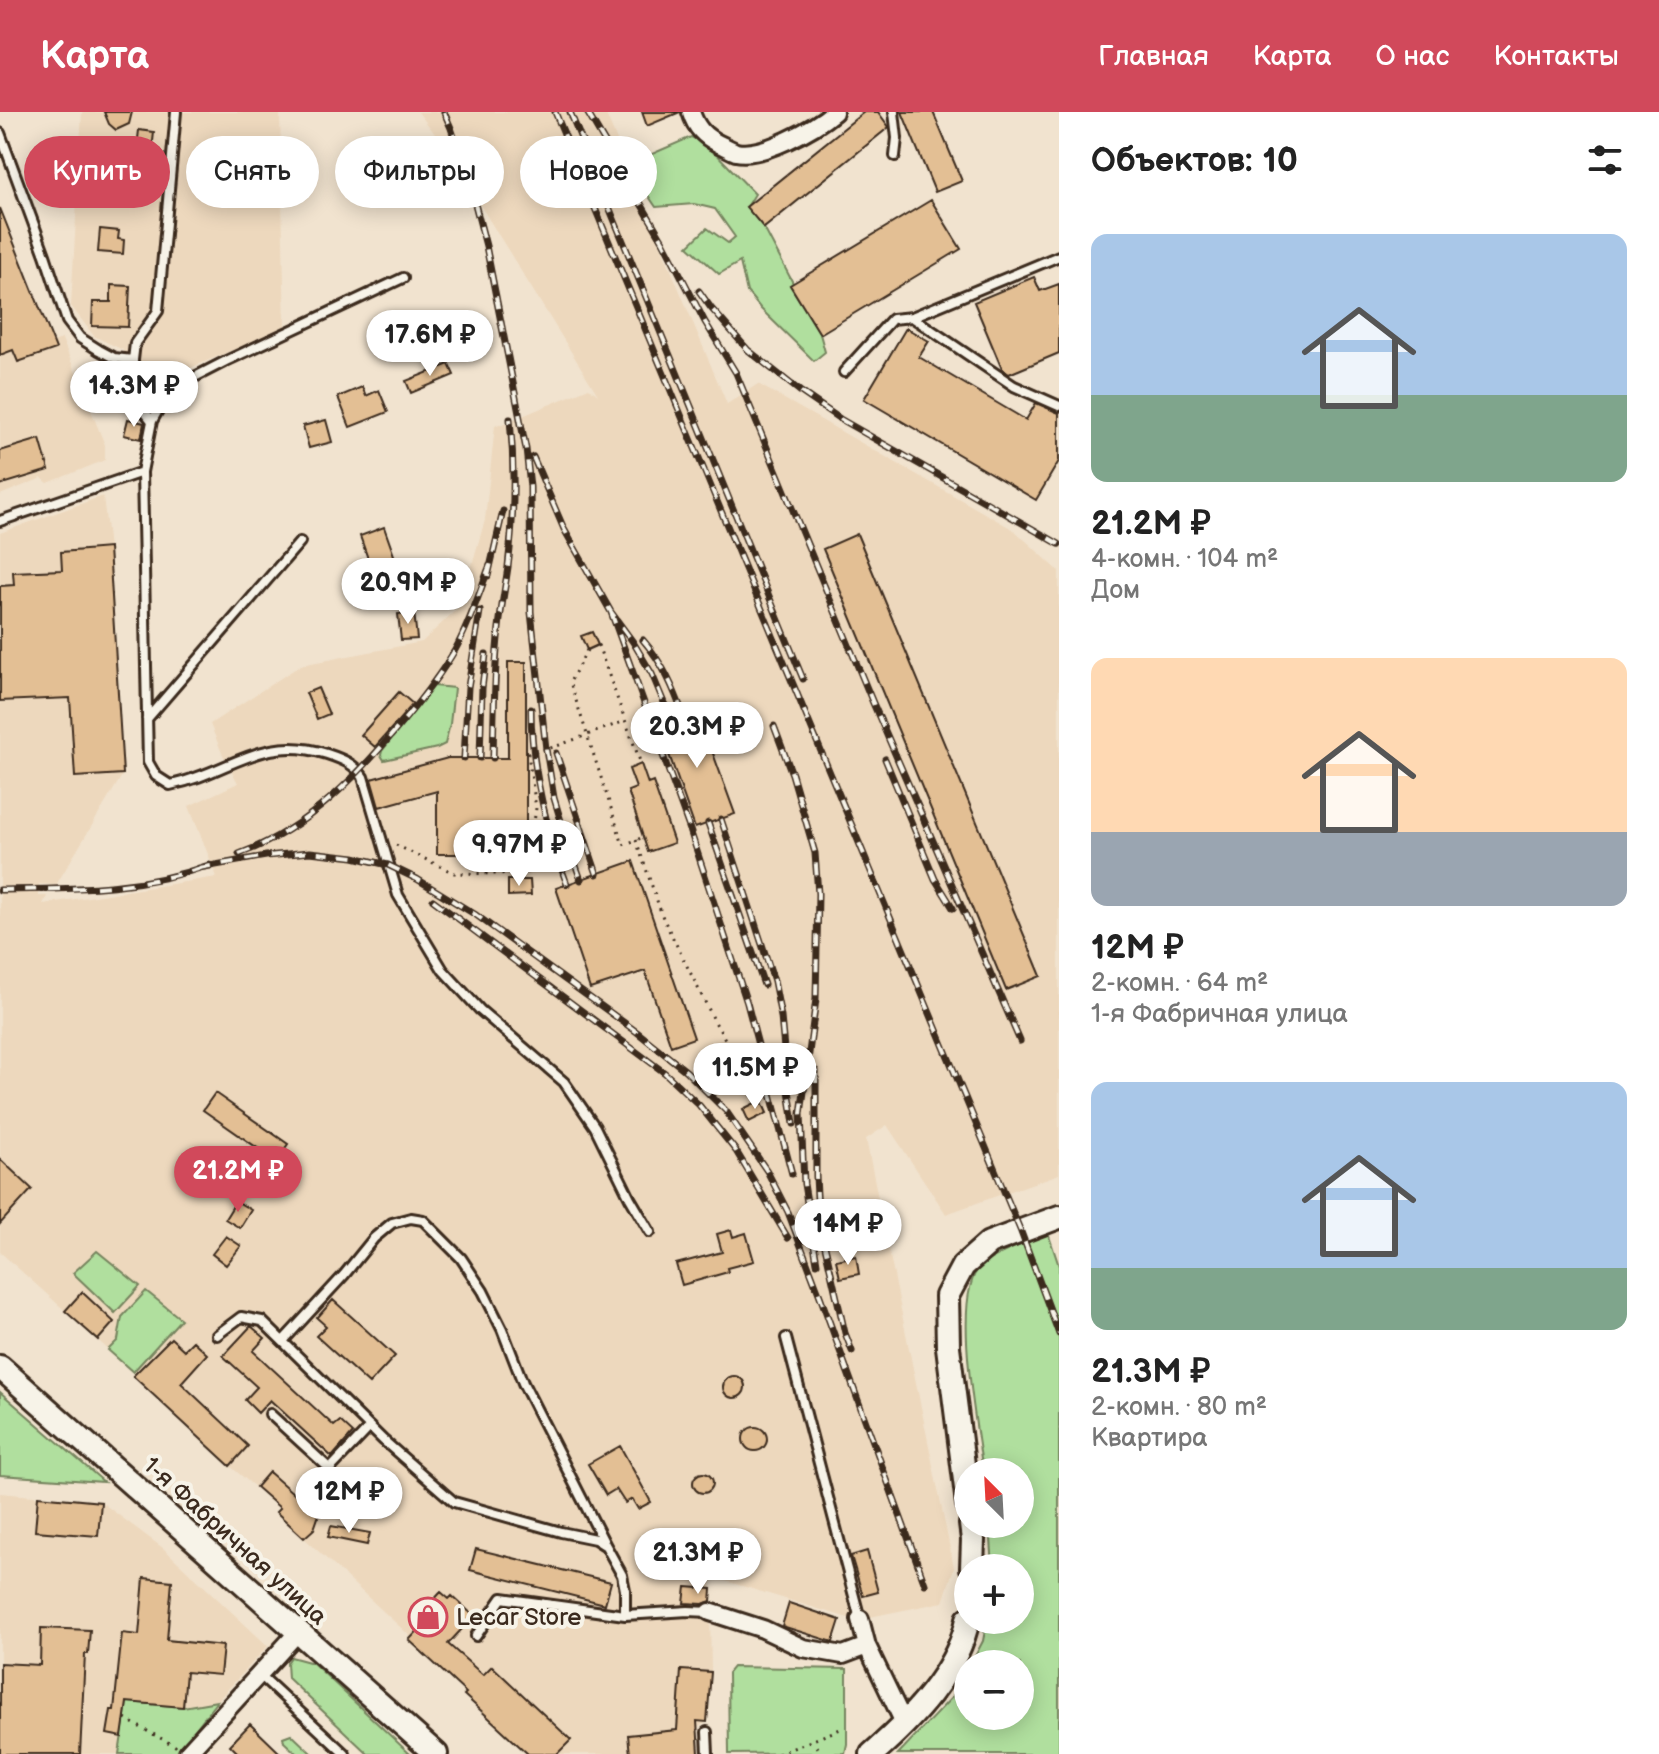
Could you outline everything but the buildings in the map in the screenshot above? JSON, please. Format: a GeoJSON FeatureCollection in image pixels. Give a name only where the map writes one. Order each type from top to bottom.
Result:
{"type":"FeatureCollection","features":[{"type":"Feature","properties":{"kind":"main road"},"geometry":{"type":"LineString","coordinates":[[962,1458],[948,1347],[947,1296],[963,1266],[989,1243],[1059,1217]]}},
{"type":"Feature","properties":{"kind":"main road","name":"1-я Фабричная улица"},"geometry":{"type":"LineString","coordinates":[[0,1367],[436,1754]]}},
{"type":"Feature","properties":{"kind":"main road"},"geometry":{"type":"LineString","coordinates":[[872,1754],[905,1725],[935,1689],[955,1655],[963,1634]]}},
{"type":"Feature","properties":{"kind":"street"},"geometry":{"type":"LineString","coordinates":[[691,112],[697,129],[738,153],[786,142],[834,112]]}},
{"type":"Feature","properties":{"kind":"street"},"geometry":{"type":"LineString","coordinates":[[710,1612],[763,1629],[803,1648],[843,1655],[867,1646]]}},
{"type":"Feature","properties":{"kind":"street"},"geometry":{"type":"LineString","coordinates":[[860,1619],[867,1646],[905,1725]]}},
{"type":"Feature","properties":{"kind":"street"},"geometry":{"type":"LineString","coordinates":[[184,1752],[188,1752],[298,1632]]}},
{"type":"Feature","properties":{"kind":"lane"},"geometry":{"type":"LineString","coordinates":[[152,421],[135,399],[133,360],[135,343],[158,311],[176,112]]}},
{"type":"Feature","properties":{"kind":"lane"},"geometry":{"type":"LineString","coordinates":[[894,112],[897,138],[895,156]]}},
{"type":"Feature","properties":{"kind":"lane"},"geometry":{"type":"LineString","coordinates":[[0,133],[67,321],[80,338],[99,350],[114,358],[133,360]]}},
{"type":"Feature","properties":{"kind":"lane"},"geometry":{"type":"LineString","coordinates":[[844,372],[892,319],[912,317],[1059,256]]}},
{"type":"Feature","properties":{"kind":"lane"},"geometry":{"type":"LineString","coordinates":[[403,278],[189,380],[165,398],[152,421],[142,472],[148,762],[156,776],[170,785],[190,781],[251,754],[276,748],[310,749],[354,766],[363,777],[398,895],[443,970],[480,1010],[564,1082],[595,1127],[650,1232]]}},
{"type":"Feature","properties":{"kind":"lane"},"geometry":{"type":"LineString","coordinates":[[912,317],[1014,386],[1059,406]]}},
{"type":"Feature","properties":{"kind":"lane"},"geometry":{"type":"LineString","coordinates":[[0,521],[142,472]]}},
{"type":"Feature","properties":{"kind":"lane"},"geometry":{"type":"LineString","coordinates":[[147,719],[300,542]]}},
{"type":"Feature","properties":{"kind":"lane"},"geometry":{"type":"LineString","coordinates":[[283,1341],[374,1238],[392,1223],[411,1218],[423,1220],[461,1258],[483,1291],[523,1383],[622,1575],[625,1615]]}},
{"type":"Feature","properties":{"kind":"lane"},"geometry":{"type":"LineString","coordinates":[[217,1335],[241,1317],[262,1321],[370,1427],[454,1502],[595,1539],[606,1546]]}},
{"type":"Feature","properties":{"kind":"lane"},"geometry":{"type":"LineString","coordinates":[[786,1338],[860,1619]]}},
{"type":"Feature","properties":{"kind":"lane"},"geometry":{"type":"LineString","coordinates":[[270,1414],[330,1469],[370,1427]]}},
{"type":"Feature","properties":{"kind":"lane"},"geometry":{"type":"LineString","coordinates":[[476,1636],[502,1598],[625,1615],[710,1612]]}},
{"type":"Feature","properties":{"kind":"lane"},"geometry":{"type":"LineString","coordinates":[[259,1674],[345,1754]]}},
{"type":"Feature","properties":{"kind":"lane"},"geometry":{"type":"LineString","coordinates":[[707,1732],[708,1754]]}},
{"type":"Feature","properties":{"kind":"path"},"geometry":{"type":"LineString","coordinates":[[598,645],[641,764]]}},
{"type":"Feature","properties":{"kind":"path"},"geometry":{"type":"LineString","coordinates":[[587,650],[570,682],[586,735],[623,845],[644,837]]}},
{"type":"Feature","properties":{"kind":"path"},"geometry":{"type":"LineString","coordinates":[[382,839],[454,873],[527,872],[536,808],[528,754],[625,721]]}},
{"type":"Feature","properties":{"kind":"path"},"geometry":{"type":"LineString","coordinates":[[636,840],[663,918],[753,1098]]}},
{"type":"Feature","properties":{"kind":"path"},"geometry":{"type":"LineString","coordinates":[[125,1719],[184,1752]]}},
{"type":"Feature","properties":{"kind":"path"},"geometry":{"type":"LineString","coordinates":[[778,1754],[843,1728]]}},
{"type":"Feature","properties":{"kind":"path"},"geometry":{"type":"LineString","coordinates":[[817,1746],[821,1754]]}},
{"type":"Feature","properties":{"kind":"shaded area"},"geometry":{"type":"Polygon","coordinates":[[[82,112],[280,112],[281,136],[186,136],[186,208],[282,208],[285,328],[171,376],[122,378],[123,350],[94,336],[71,306],[77,208],[170,208],[170,136],[81,136],[82,112]]]}},
{"type":"Feature","properties":{"kind":"shaded area"},"geometry":{"type":"Polygon","coordinates":[[[418,112],[605,112],[615,136],[520,136],[520,208],[645,208],[727,404],[758,384],[1014,530],[1059,571],[1059,1174],[946,1214],[887,1125],[866,1139],[954,1568],[943,1602],[855,1620],[712,1577],[711,1672],[707,1722],[697,1728],[699,1754],[528,1754],[409,1640],[411,1637],[276,1512],[280,1508],[230,1466],[133,1376],[132,1371],[0,1252],[0,533],[103,496],[123,774],[56,885],[39,884],[39,896],[47,896],[43,904],[217,877],[189,806],[238,783],[210,724],[301,665],[422,642],[460,606],[485,520],[495,425],[589,388],[598,395],[482,208],[504,208],[504,136],[437,136],[418,112]]]}},
{"type":"Feature","properties":{"kind":"shaded area"},"geometry":{"type":"Polygon","coordinates":[[[0,205],[53,342],[62,339],[105,445],[105,460],[48,483],[42,478],[0,495],[0,205]]]}},
{"type":"Feature","properties":{"kind":"shaded area"},"geometry":{"type":"Polygon","coordinates":[[[0,1493],[101,1502],[163,1548],[268,1646],[217,1701],[183,1707],[127,1702],[119,1754],[0,1754],[0,1493]]]}},
{"type":"Feature","properties":{"kind":"green space"},"geometry":{"type":"Polygon","coordinates":[[[691,137],[708,145],[755,194],[747,207],[764,228],[793,283],[790,285],[820,334],[825,352],[814,361],[747,292],[740,262],[719,274],[688,246],[707,228],[728,243],[735,237],[715,209],[694,204],[657,207],[657,152],[691,137]]]}},
{"type":"Feature","properties":{"kind":"green space"},"geometry":{"type":"Polygon","coordinates":[[[434,686],[454,688],[445,744],[384,760],[382,751],[434,686]]]}},
{"type":"Feature","properties":{"kind":"green space"},"geometry":{"type":"Polygon","coordinates":[[[1048,1233],[1059,1266],[1059,1754],[898,1754],[954,1695],[954,1730],[1034,1730],[1034,1650],[978,1650],[984,1634],[1034,1634],[1034,1554],[992,1554],[991,1538],[1034,1538],[1034,1458],[981,1458],[968,1364],[968,1304],[972,1281],[981,1266],[1003,1252],[1048,1233]]]}},
{"type":"Feature","properties":{"kind":"green space"},"geometry":{"type":"Polygon","coordinates":[[[97,1251],[140,1286],[115,1313],[73,1273],[97,1251]]]}},
{"type":"Feature","properties":{"kind":"green space"},"geometry":{"type":"Polygon","coordinates":[[[146,1291],[181,1319],[133,1372],[108,1350],[118,1340],[122,1317],[146,1291]]]}},
{"type":"Feature","properties":{"kind":"green space"},"geometry":{"type":"Polygon","coordinates":[[[0,1392],[104,1482],[0,1475],[0,1392]]]}},
{"type":"Feature","properties":{"kind":"green space"},"geometry":{"type":"Polygon","coordinates":[[[291,1657],[313,1663],[410,1754],[368,1754],[288,1678],[287,1663],[291,1657]]]}},
{"type":"Feature","properties":{"kind":"green space"},"geometry":{"type":"Polygon","coordinates":[[[733,1667],[847,1669],[845,1753],[729,1754],[728,1673],[733,1667]]]}},
{"type":"Feature","properties":{"kind":"green space"},"geometry":{"type":"Polygon","coordinates":[[[217,1701],[176,1754],[119,1754],[127,1702],[183,1707],[217,1701]]]}},
{"type":"Feature","properties":{"kind":"green space"},"geometry":{"type":"Polygon","coordinates":[[[291,1734],[312,1754],[297,1754],[284,1742],[283,1737],[291,1734]]]}},
{"type":"Feature","properties":{"kind":"railway"},"geometry":{"type":"LineString","coordinates":[[444,112],[469,181],[486,246],[526,449],[530,487],[531,612],[546,749],[554,798],[581,880]]}},
{"type":"Feature","properties":{"kind":"railway"},"geometry":{"type":"LineString","coordinates":[[555,112],[1021,1232],[1059,1334]]}},
{"type":"Feature","properties":{"kind":"railway"},"geometry":{"type":"LineString","coordinates":[[570,112],[803,679]]}},
{"type":"Feature","properties":{"kind":"railway"},"geometry":{"type":"LineString","coordinates":[[587,112],[736,373],[873,703],[1020,1041]]}},
{"type":"Feature","properties":{"kind":"railway"},"geometry":{"type":"LineString","coordinates":[[699,291],[748,350],[801,392],[840,419],[1059,544]]}},
{"type":"Feature","properties":{"kind":"railway"},"geometry":{"type":"LineString","coordinates":[[493,758],[497,644],[513,512],[510,419]]}},
{"type":"Feature","properties":{"kind":"railway"},"geometry":{"type":"LineString","coordinates":[[533,457],[564,529],[611,612],[652,674],[672,722]]}},
{"type":"Feature","properties":{"kind":"railway"},"geometry":{"type":"LineString","coordinates":[[488,576],[503,511]]}},
{"type":"Feature","properties":{"kind":"railway"},"geometry":{"type":"LineString","coordinates":[[239,854],[288,830],[310,815],[350,780],[387,741],[455,650],[490,565]]}},
{"type":"Feature","properties":{"kind":"railway"},"geometry":{"type":"LineString","coordinates":[[464,758],[468,687],[480,611]]}},
{"type":"Feature","properties":{"kind":"railway"},"geometry":{"type":"LineString","coordinates":[[611,612],[690,830],[747,1003],[792,1174]]}},
{"type":"Feature","properties":{"kind":"railway"},"geometry":{"type":"LineString","coordinates":[[643,640],[667,677],[684,717]]}},
{"type":"Feature","properties":{"kind":"railway"},"geometry":{"type":"LineString","coordinates":[[480,758],[486,654]]}},
{"type":"Feature","properties":{"kind":"railway"},"geometry":{"type":"LineString","coordinates":[[531,709],[541,798],[567,884]]}},
{"type":"Feature","properties":{"kind":"railway"},"geometry":{"type":"LineString","coordinates":[[774,726],[815,853],[818,894],[816,999],[801,1114],[804,1184],[817,1263]]}},
{"type":"Feature","properties":{"kind":"railway"},"geometry":{"type":"LineString","coordinates":[[556,753],[597,874]]}},
{"type":"Feature","properties":{"kind":"railway"},"geometry":{"type":"LineString","coordinates":[[885,759],[935,879],[953,908]]}},
{"type":"Feature","properties":{"kind":"railway"},"geometry":{"type":"LineString","coordinates":[[721,819],[774,981],[794,1124]]}},
{"type":"Feature","properties":{"kind":"railway"},"geometry":{"type":"LineString","coordinates":[[708,823],[764,985]]}},
{"type":"Feature","properties":{"kind":"railway"},"geometry":{"type":"LineString","coordinates":[[199,868],[310,852],[388,865],[476,915],[686,1071],[726,1111],[767,1171],[788,1212],[925,1584]]}},
{"type":"Feature","properties":{"kind":"railway"},"geometry":{"type":"LineString","coordinates":[[0,890],[132,884],[209,865]]}},
{"type":"Feature","properties":{"kind":"railway"},"geometry":{"type":"LineString","coordinates":[[433,900],[665,1073],[699,1105],[736,1151],[788,1238]]}},
{"type":"Feature","properties":{"kind":"railway"},"geometry":{"type":"LineString","coordinates":[[816,1071],[818,1215]]}},
{"type":"Feature","properties":{"kind":"railway"},"geometry":{"type":"LineString","coordinates":[[824,1242],[852,1351]]}},
{"type":"Feature","properties":{"kind":"place","name":"Lecar Store"},"geometry":{"type":"Point","coordinates":[428,1617]}}]}
